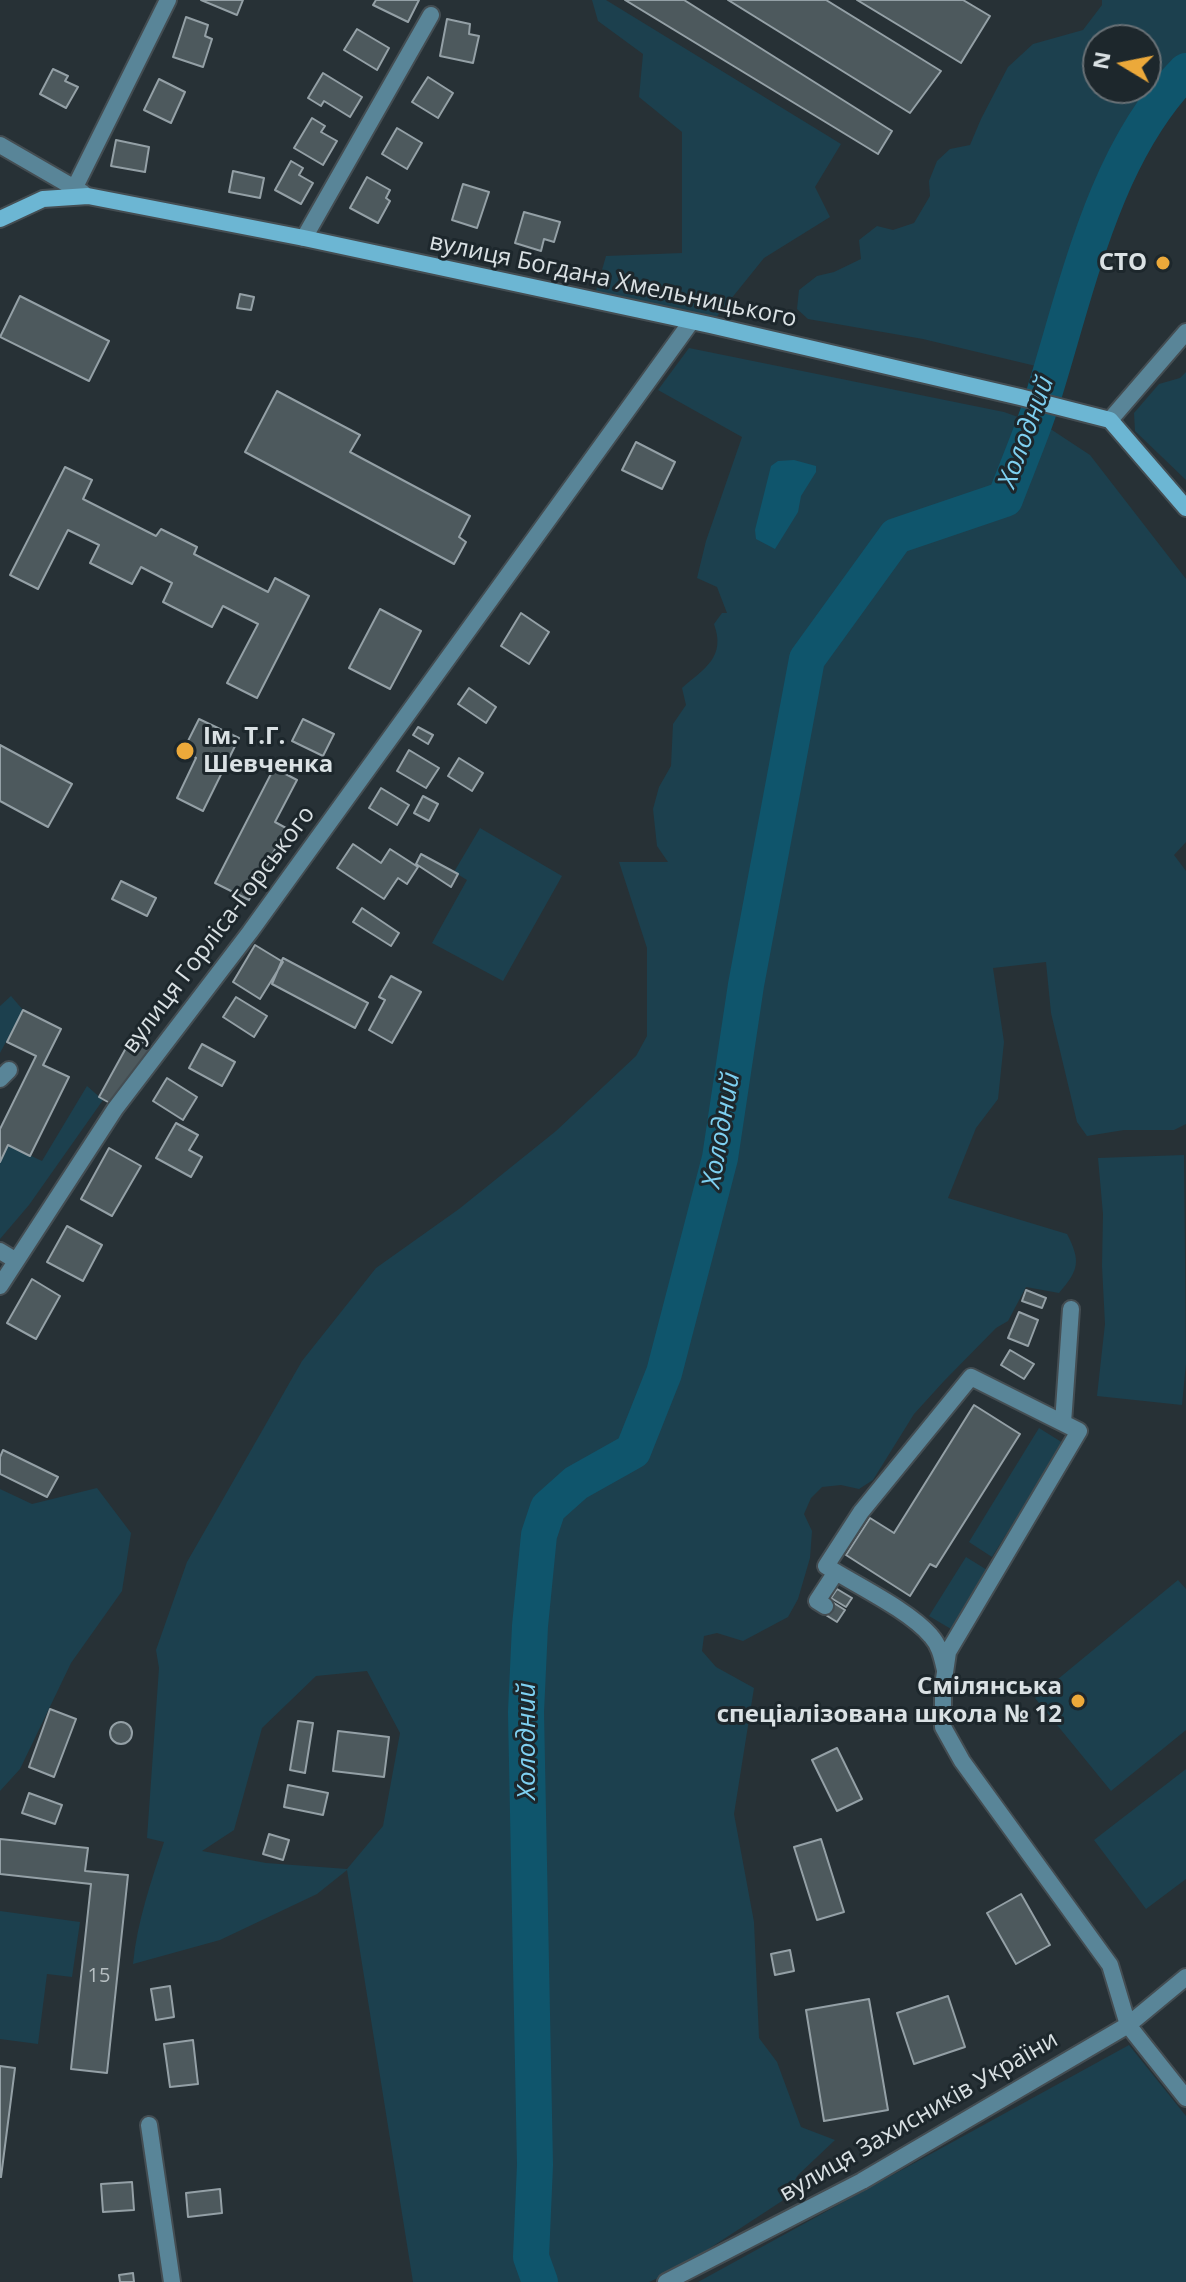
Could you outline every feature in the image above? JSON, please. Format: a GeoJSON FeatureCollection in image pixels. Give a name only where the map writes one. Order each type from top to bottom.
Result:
{"type":"FeatureCollection","features":[{"type":"Feature","properties":{"kind":"main road"},"geometry":{"type":"LineString","coordinates":[[0,219],[43,199],[81,192]]}},
{"type":"Feature","properties":{"kind":"main road","name":"вулиця Богдана Хмельницького"},"geometry":{"type":"LineString","coordinates":[[81,192],[691,322],[1110,420]]}},
{"type":"Feature","properties":{"kind":"main road"},"geometry":{"type":"LineString","coordinates":[[1110,420],[1186,508]]}},
{"type":"Feature","properties":{"kind":"street"},"geometry":{"type":"LineString","coordinates":[[81,192],[168,0]]}},
{"type":"Feature","properties":{"kind":"street"},"geometry":{"type":"LineString","coordinates":[[304,238],[431,15]]}},
{"type":"Feature","properties":{"kind":"street","name":"вулиця Богдана Хмельницького"},"geometry":{"type":"LineString","coordinates":[[0,145],[81,192]]}},
{"type":"Feature","properties":{"kind":"street","name":"вулиця Горліса-Горського"},"geometry":{"type":"LineString","coordinates":[[0,1286],[115,1109],[260,919],[691,322]]}},
{"type":"Feature","properties":{"kind":"street"},"geometry":{"type":"LineString","coordinates":[[1110,420],[1186,332]]}},
{"type":"Feature","properties":{"kind":"street"},"geometry":{"type":"LineString","coordinates":[[0,1251],[15,1260]]}},
{"type":"Feature","properties":{"kind":"street"},"geometry":{"type":"LineString","coordinates":[[1063,1423],[1071,1309]]}},
{"type":"Feature","properties":{"kind":"street"},"geometry":{"type":"LineString","coordinates":[[945,1670],[939,1648],[931,1635],[915,1621],[826,1566],[861,1512],[971,1377],[1079,1431],[948,1652],[943,1727],[962,1761],[1110,1965],[1128,2025],[1186,2098]]}},
{"type":"Feature","properties":{"kind":"street"},"geometry":{"type":"LineString","coordinates":[[828,1596],[836,1572]]}},
{"type":"Feature","properties":{"kind":"street","name":"вулиця Захисників України"},"geometry":{"type":"LineString","coordinates":[[666,2282],[862,2181],[1128,2025],[1186,1977]]}},
{"type":"Feature","properties":{"kind":"street"},"geometry":{"type":"LineString","coordinates":[[149,2125],[172,2282]]}},
{"type":"Feature","properties":{"kind":"shaded area"},"geometry":{"type":"Polygon","coordinates":[[[592,0],[606,0],[841,144],[815,187],[830,217],[764,258],[710,325],[593,301],[606,256],[682,253],[682,132],[639,97],[643,54],[598,21],[592,0]]]}},
{"type":"Feature","properties":{"kind":"shaded area"},"geometry":{"type":"Polygon","coordinates":[[[1102,0],[1186,0],[1186,62],[1162,90],[1162,24],[1088,24],[1102,5],[1102,0]]]}},
{"type":"Feature","properties":{"kind":"shaded area"},"geometry":{"type":"Polygon","coordinates":[[[1082,30],[1082,104],[1153,104],[1102,179],[1107,201],[1054,356],[1040,367],[923,339],[808,319],[797,309],[799,290],[817,276],[861,259],[859,240],[877,226],[893,230],[914,223],[930,196],[929,181],[937,161],[950,149],[970,145],[1008,67],[1033,44],[1082,30]]]}},
{"type":"Feature","properties":{"kind":"shaded area"},"geometry":{"type":"Polygon","coordinates":[[[689,348],[1004,412],[1049,428],[1090,455],[1186,579],[1186,842],[1174,855],[1186,871],[1186,1124],[1174,1130],[1124,1130],[1087,1136],[1077,1122],[1051,1013],[1046,962],[993,968],[1004,1042],[998,1099],[976,1128],[948,1198],[1067,1234],[1076,1258],[1071,1278],[1059,1293],[1026,1287],[1008,1321],[996,1328],[914,1414],[873,1480],[859,1489],[841,1485],[822,1487],[811,1498],[804,1514],[812,1531],[810,1558],[798,1599],[788,1617],[743,1641],[717,1633],[704,1636],[702,1651],[716,1667],[754,1688],[734,1814],[754,1922],[759,2038],[777,2062],[801,2127],[835,2140],[798,2175],[782,2201],[678,2269],[649,2282],[413,2282],[347,1870],[317,1894],[220,1940],[133,1964],[141,1917],[164,1842],[147,1838],[159,1668],[156,1650],[187,1562],[302,1361],[376,1268],[459,1209],[556,1131],[636,1056],[647,1036],[647,948],[619,862],[668,862],[657,846],[653,809],[659,787],[671,766],[673,724],[686,705],[682,688],[711,661],[717,645],[714,624],[722,613],[727,613],[717,587],[697,578],[706,541],[742,437],[658,390],[689,348]],[[367,1671],[316,1676],[262,1728],[234,1830],[202,1851],[266,1863],[347,1869],[383,1826],[400,1733],[367,1671]]]}},
{"type":"Feature","properties":{"kind":"shaded area"},"geometry":{"type":"Polygon","coordinates":[[[1186,372],[1186,480],[1135,431],[1134,413],[1159,384],[1180,378],[1186,372]]]}},
{"type":"Feature","properties":{"kind":"shaded area"},"geometry":{"type":"Polygon","coordinates":[[[794,460],[816,466],[816,472],[801,496],[798,512],[775,549],[756,539],[755,530],[771,466],[778,461],[794,460]]]}},
{"type":"Feature","properties":{"kind":"shaded area"},"geometry":{"type":"Polygon","coordinates":[[[480,828],[562,876],[503,981],[432,943],[467,880],[454,872],[480,828]]]}},
{"type":"Feature","properties":{"kind":"shaded area"},"geometry":{"type":"Polygon","coordinates":[[[11,996],[23,1010],[0,1053],[0,1006],[11,996]]]}},
{"type":"Feature","properties":{"kind":"shaded area"},"geometry":{"type":"Polygon","coordinates":[[[87,1086],[103,1100],[29,1205],[0,1239],[0,1162],[8,1145],[42,1161],[87,1086]]]}},
{"type":"Feature","properties":{"kind":"shaded area"},"geometry":{"type":"Polygon","coordinates":[[[1184,1155],[1186,1363],[1182,1405],[1097,1396],[1105,1324],[1103,1214],[1098,1158],[1184,1155]]]}},
{"type":"Feature","properties":{"kind":"shaded area"},"geometry":{"type":"Polygon","coordinates":[[[1039,1428],[1063,1443],[992,1557],[969,1542],[1039,1428]]]}},
{"type":"Feature","properties":{"kind":"shaded area"},"geometry":{"type":"Polygon","coordinates":[[[97,1488],[131,1533],[122,1591],[71,1663],[20,1769],[0,1791],[0,1489],[32,1504],[97,1488]]]}},
{"type":"Feature","properties":{"kind":"shaded area"},"geometry":{"type":"Polygon","coordinates":[[[966,1557],[987,1570],[951,1629],[929,1616],[966,1557]]]}},
{"type":"Feature","properties":{"kind":"shaded area"},"geometry":{"type":"Polygon","coordinates":[[[1178,1580],[1186,1589],[1186,1730],[1111,1791],[1035,1698],[1178,1580]]]}},
{"type":"Feature","properties":{"kind":"shaded area"},"geometry":{"type":"Polygon","coordinates":[[[1186,1769],[1186,1879],[1146,1909],[1094,1840],[1186,1769]]]}},
{"type":"Feature","properties":{"kind":"shaded area"},"geometry":{"type":"Polygon","coordinates":[[[0,1911],[80,1922],[72,1977],[47,1974],[38,2044],[0,2039],[0,1911]]]}},
{"type":"Feature","properties":{"kind":"shaded area"},"geometry":{"type":"Polygon","coordinates":[[[1129,2045],[1186,2116],[1186,2282],[698,2282],[1129,2045]]]}},
{"type":"Feature","properties":{"kind":"building"},"geometry":{"type":"Polygon","coordinates":[[[201,0],[243,0],[237,15],[201,0]]]}},
{"type":"Feature","properties":{"kind":"building"},"geometry":{"type":"Polygon","coordinates":[[[376,0],[419,0],[408,22],[373,5],[376,0]]]}},
{"type":"Feature","properties":{"kind":"building"},"geometry":{"type":"Polygon","coordinates":[[[625,0],[684,0],[892,131],[878,154],[625,0]]]}},
{"type":"Feature","properties":{"kind":"building"},"geometry":{"type":"Polygon","coordinates":[[[728,0],[826,0],[941,71],[910,113],[728,0]]]}},
{"type":"Feature","properties":{"kind":"building"},"geometry":{"type":"Polygon","coordinates":[[[857,0],[963,0],[990,16],[961,63],[857,0]]]}},
{"type":"Feature","properties":{"kind":"building"},"geometry":{"type":"Polygon","coordinates":[[[186,17],[208,25],[205,36],[212,39],[203,67],[173,57],[186,17]]]}},
{"type":"Feature","properties":{"kind":"building"},"geometry":{"type":"Polygon","coordinates":[[[447,19],[470,24],[469,34],[479,36],[473,63],[440,56],[447,19]]]}},
{"type":"Feature","properties":{"kind":"building"},"geometry":{"type":"Polygon","coordinates":[[[357,29],[389,48],[377,70],[344,50],[357,29]]]}},
{"type":"Feature","properties":{"kind":"building"},"geometry":{"type":"Polygon","coordinates":[[[53,69],[68,76],[65,81],[78,87],[66,108],[40,94],[53,69]]]}},
{"type":"Feature","properties":{"kind":"building"},"geometry":{"type":"Polygon","coordinates":[[[323,73],[362,97],[350,117],[324,101],[321,106],[308,98],[323,73]]]}},
{"type":"Feature","properties":{"kind":"building"},"geometry":{"type":"Polygon","coordinates":[[[428,77],[453,93],[438,118],[412,102],[428,77]]]}},
{"type":"Feature","properties":{"kind":"building"},"geometry":{"type":"Polygon","coordinates":[[[159,79],[185,92],[171,123],[144,110],[159,79]]]}},
{"type":"Feature","properties":{"kind":"building"},"geometry":{"type":"Polygon","coordinates":[[[312,118],[325,126],[321,132],[337,141],[323,165],[294,148],[312,118]]]}},
{"type":"Feature","properties":{"kind":"building"},"geometry":{"type":"Polygon","coordinates":[[[397,128],[422,143],[407,169],[382,154],[397,128]]]}},
{"type":"Feature","properties":{"kind":"building"},"geometry":{"type":"Polygon","coordinates":[[[116,140],[149,147],[145,172],[111,166],[116,140]]]}},
{"type":"Feature","properties":{"kind":"building"},"geometry":{"type":"Polygon","coordinates":[[[291,161],[303,168],[299,175],[313,183],[301,204],[275,190],[291,161]]]}},
{"type":"Feature","properties":{"kind":"building"},"geometry":{"type":"Polygon","coordinates":[[[233,171],[264,178],[260,198],[229,192],[233,171]]]}},
{"type":"Feature","properties":{"kind":"building"},"geometry":{"type":"Polygon","coordinates":[[[367,177],[390,190],[386,198],[390,201],[378,223],[350,208],[367,177]]]}},
{"type":"Feature","properties":{"kind":"building"},"geometry":{"type":"Polygon","coordinates":[[[463,184],[489,192],[477,228],[452,220],[463,184]]]}},
{"type":"Feature","properties":{"kind":"building"},"geometry":{"type":"Polygon","coordinates":[[[524,212],[560,222],[554,242],[544,239],[541,251],[515,243],[524,212]]]}},
{"type":"Feature","properties":{"kind":"building"},"geometry":{"type":"Polygon","coordinates":[[[240,294],[254,297],[251,310],[237,308],[240,294]]]}},
{"type":"Feature","properties":{"kind":"building"},"geometry":{"type":"Polygon","coordinates":[[[20,296],[109,341],[89,381],[0,337],[20,296]]]}},
{"type":"Feature","properties":{"kind":"building"},"geometry":{"type":"Polygon","coordinates":[[[277,391],[360,435],[350,452],[470,516],[459,537],[466,542],[454,564],[245,452],[277,391]]]}},
{"type":"Feature","properties":{"kind":"building"},"geometry":{"type":"Polygon","coordinates":[[[636,442],[675,462],[662,489],[622,470],[636,442]]]}},
{"type":"Feature","properties":{"kind":"building"},"geometry":{"type":"Polygon","coordinates":[[[65,467],[92,480],[83,499],[156,536],[161,529],[197,547],[194,554],[268,592],[275,578],[309,596],[257,698],[227,683],[258,624],[223,606],[212,627],[163,602],[172,583],[141,567],[132,584],[90,563],[99,545],[68,530],[38,589],[10,575],[65,467]]]}},
{"type":"Feature","properties":{"kind":"building"},"geometry":{"type":"Polygon","coordinates":[[[380,609],[421,631],[390,689],[349,668],[380,609]]]}},
{"type":"Feature","properties":{"kind":"building"},"geometry":{"type":"Polygon","coordinates":[[[521,613],[549,632],[529,664],[501,646],[521,613]]]}},
{"type":"Feature","properties":{"kind":"building"},"geometry":{"type":"Polygon","coordinates":[[[469,688],[496,707],[486,723],[458,704],[469,688]]]}},
{"type":"Feature","properties":{"kind":"building"},"geometry":{"type":"Polygon","coordinates":[[[199,719],[239,738],[203,811],[177,798],[196,758],[183,751],[199,719]]]}},
{"type":"Feature","properties":{"kind":"building"},"geometry":{"type":"Polygon","coordinates":[[[303,719],[334,734],[323,756],[292,741],[303,719]]]}},
{"type":"Feature","properties":{"kind":"building"},"geometry":{"type":"Polygon","coordinates":[[[418,727],[433,735],[428,744],[413,735],[418,727]]]}},
{"type":"Feature","properties":{"kind":"building"},"geometry":{"type":"Polygon","coordinates":[[[0,745],[72,784],[48,827],[0,801],[0,745]]]}},
{"type":"Feature","properties":{"kind":"building"},"geometry":{"type":"Polygon","coordinates":[[[409,750],[439,768],[426,788],[397,771],[409,750]]]}},
{"type":"Feature","properties":{"kind":"building"},"geometry":{"type":"Polygon","coordinates":[[[459,758],[483,773],[472,791],[448,776],[459,758]]]}},
{"type":"Feature","properties":{"kind":"building"},"geometry":{"type":"Polygon","coordinates":[[[274,768],[297,780],[275,822],[286,828],[249,900],[215,883],[274,768]]]}},
{"type":"Feature","properties":{"kind":"building"},"geometry":{"type":"Polygon","coordinates":[[[381,788],[409,805],[397,825],[369,808],[381,788]]]}},
{"type":"Feature","properties":{"kind":"building"},"geometry":{"type":"Polygon","coordinates":[[[423,796],[438,804],[429,821],[414,813],[423,796]]]}},
{"type":"Feature","properties":{"kind":"building"},"geometry":{"type":"Polygon","coordinates":[[[353,844],[381,863],[390,849],[418,867],[407,884],[398,878],[384,899],[337,868],[353,844]]]}},
{"type":"Feature","properties":{"kind":"building"},"geometry":{"type":"Polygon","coordinates":[[[421,854],[458,874],[451,887],[416,864],[421,854]]]}},
{"type":"Feature","properties":{"kind":"building"},"geometry":{"type":"Polygon","coordinates":[[[121,881],[156,898],[147,916],[112,899],[121,881]]]}},
{"type":"Feature","properties":{"kind":"building"},"geometry":{"type":"Polygon","coordinates":[[[362,908],[399,933],[391,946],[353,922],[362,908]]]}},
{"type":"Feature","properties":{"kind":"building"},"geometry":{"type":"Polygon","coordinates":[[[255,945],[283,962],[260,999],[233,982],[255,945]]]}},
{"type":"Feature","properties":{"kind":"building"},"geometry":{"type":"Polygon","coordinates":[[[283,958],[368,1003],[355,1028],[272,984],[283,958]]]}},
{"type":"Feature","properties":{"kind":"building"},"geometry":{"type":"Polygon","coordinates":[[[391,976],[421,992],[392,1043],[369,1030],[385,1000],[379,997],[391,976]]]}},
{"type":"Feature","properties":{"kind":"building"},"geometry":{"type":"Polygon","coordinates":[[[236,997],[267,1016],[254,1037],[223,1017],[236,997]]]}},
{"type":"Feature","properties":{"kind":"building"},"geometry":{"type":"Polygon","coordinates":[[[23,1010],[61,1029],[43,1065],[69,1077],[30,1156],[8,1145],[0,1162],[0,1129],[36,1056],[7,1042],[23,1010]]]}},
{"type":"Feature","properties":{"kind":"building"},"geometry":{"type":"Polygon","coordinates":[[[132,1037],[153,1047],[115,1106],[99,1097],[132,1037]]]}},
{"type":"Feature","properties":{"kind":"building"},"geometry":{"type":"Polygon","coordinates":[[[202,1044],[235,1062],[222,1086],[189,1068],[202,1044]]]}},
{"type":"Feature","properties":{"kind":"building"},"geometry":{"type":"Polygon","coordinates":[[[167,1078],[197,1097],[183,1120],[153,1101],[167,1078]]]}},
{"type":"Feature","properties":{"kind":"building"},"geometry":{"type":"Polygon","coordinates":[[[176,1123],[198,1135],[189,1150],[202,1157],[191,1177],[156,1158],[176,1123]]]}},
{"type":"Feature","properties":{"kind":"building"},"geometry":{"type":"Polygon","coordinates":[[[109,1148],[141,1166],[112,1216],[81,1199],[109,1148]]]}},
{"type":"Feature","properties":{"kind":"building"},"geometry":{"type":"Polygon","coordinates":[[[67,1226],[102,1245],[83,1281],[47,1262],[67,1226]]]}},
{"type":"Feature","properties":{"kind":"building"},"geometry":{"type":"Polygon","coordinates":[[[32,1279],[60,1296],[36,1339],[7,1323],[32,1279]]]}},
{"type":"Feature","properties":{"kind":"building"},"geometry":{"type":"Polygon","coordinates":[[[1026,1290],[1046,1298],[1042,1308],[1022,1301],[1026,1290]]]}},
{"type":"Feature","properties":{"kind":"building"},"geometry":{"type":"Polygon","coordinates":[[[1019,1312],[1038,1320],[1028,1346],[1008,1338],[1019,1312]]]}},
{"type":"Feature","properties":{"kind":"building"},"geometry":{"type":"Polygon","coordinates":[[[1010,1350],[1034,1364],[1024,1379],[1001,1365],[1010,1350]]]}},
{"type":"Feature","properties":{"kind":"building"},"geometry":{"type":"Polygon","coordinates":[[[974,1405],[1020,1434],[936,1567],[930,1564],[910,1596],[846,1555],[870,1518],[894,1533],[974,1405]]]}},
{"type":"Feature","properties":{"kind":"building"},"geometry":{"type":"Polygon","coordinates":[[[3,1450],[58,1477],[47,1497],[0,1474],[3,1450]]]}},
{"type":"Feature","properties":{"kind":"building"},"geometry":{"type":"Polygon","coordinates":[[[837,1589],[852,1598],[846,1607],[831,1598],[837,1589]]]}},
{"type":"Feature","properties":{"kind":"building"},"geometry":{"type":"Polygon","coordinates":[[[829,1600],[845,1610],[837,1622],[821,1612],[829,1600]]]}},
{"type":"Feature","properties":{"kind":"building"},"geometry":{"type":"Polygon","coordinates":[[[50,1709],[76,1719],[54,1777],[29,1767],[50,1709]]]}},
{"type":"Feature","properties":{"kind":"building"},"geometry":{"type":"Polygon","coordinates":[[[298,1721],[313,1723],[305,1773],[290,1770],[298,1721]]]}},
{"type":"Feature","properties":{"kind":"building"},"geometry":{"type":"Polygon","coordinates":[[[121,1722],[129,1725],[132,1733],[129,1741],[121,1744],[113,1741],[110,1733],[113,1725],[121,1722]]]}},
{"type":"Feature","properties":{"kind":"building"},"geometry":{"type":"Polygon","coordinates":[[[338,1731],[389,1737],[384,1777],[333,1771],[338,1731]]]}},
{"type":"Feature","properties":{"kind":"building"},"geometry":{"type":"Polygon","coordinates":[[[837,1748],[862,1799],[837,1811],[812,1760],[837,1748]]]}},
{"type":"Feature","properties":{"kind":"building"},"geometry":{"type":"Polygon","coordinates":[[[288,1785],[328,1793],[323,1815],[284,1807],[288,1785]]]}},
{"type":"Feature","properties":{"kind":"building"},"geometry":{"type":"Polygon","coordinates":[[[29,1793],[62,1805],[55,1824],[22,1813],[29,1793]]]}},
{"type":"Feature","properties":{"kind":"building"},"geometry":{"type":"Polygon","coordinates":[[[269,1834],[289,1840],[283,1860],[263,1854],[269,1834]]]}},
{"type":"Feature","properties":{"kind":"building"},"geometry":{"type":"Polygon","coordinates":[[[0,1839],[88,1848],[85,1871],[128,1875],[107,2073],[71,2069],[91,1884],[0,1874],[0,1839]]]}},
{"type":"Feature","properties":{"kind":"building"},"geometry":{"type":"Polygon","coordinates":[[[821,1839],[844,1912],[817,1920],[794,1847],[821,1839]]]}},
{"type":"Feature","properties":{"kind":"building"},"geometry":{"type":"Polygon","coordinates":[[[1021,1894],[1050,1945],[1016,1964],[987,1913],[1021,1894]]]}},
{"type":"Feature","properties":{"kind":"building"},"geometry":{"type":"Polygon","coordinates":[[[790,1950],[794,1971],[775,1975],[771,1954],[790,1950]]]}},
{"type":"Feature","properties":{"kind":"building"},"geometry":{"type":"Polygon","coordinates":[[[170,1986],[174,2017],[156,2020],[151,1989],[170,1986]]]}},
{"type":"Feature","properties":{"kind":"building"},"geometry":{"type":"Polygon","coordinates":[[[948,1996],[965,2047],[914,2064],[897,2013],[948,1996]]]}},
{"type":"Feature","properties":{"kind":"building"},"geometry":{"type":"Polygon","coordinates":[[[869,1999],[888,2110],[824,2121],[806,2010],[869,1999]]]}},
{"type":"Feature","properties":{"kind":"building"},"geometry":{"type":"Polygon","coordinates":[[[193,2040],[198,2084],[170,2087],[164,2044],[193,2040]]]}},
{"type":"Feature","properties":{"kind":"building"},"geometry":{"type":"Polygon","coordinates":[[[0,2066],[15,2068],[1,2177],[0,2177],[0,2066]]]}},
{"type":"Feature","properties":{"kind":"building"},"geometry":{"type":"Polygon","coordinates":[[[132,2182],[134,2210],[103,2212],[101,2184],[132,2182]]]}},
{"type":"Feature","properties":{"kind":"building"},"geometry":{"type":"Polygon","coordinates":[[[220,2189],[222,2213],[188,2217],[186,2193],[220,2189]]]}},
{"type":"Feature","properties":{"kind":"building"},"geometry":{"type":"Polygon","coordinates":[[[133,2273],[134,2282],[120,2282],[119,2275],[133,2273]]]}},
{"type":"Feature","properties":{"kind":"waterway","name":"Холодний"},"geometry":{"type":"LineString","coordinates":[[540,2282],[531,2257],[535,2165],[526,1712],[539,1535],[548,1508],[576,1483],[633,1451],[664,1373],[720,1158],[746,985],[807,659],[896,536],[1005,499],[1038,413],[1078,278],[1111,188],[1156,106],[1186,71]]}},
{"type":"Feature","properties":{"kind":"place","name":"СТО"},"geometry":{"type":"Point","coordinates":[1163,263]}},
{"type":"Feature","properties":{"kind":"place","name":"Ім. Т.Г. Шевченка"},"geometry":{"type":"Point","coordinates":[185,751]}},
{"type":"Feature","properties":{"kind":"place","name":"Смілянська спеціалізована школа № 12"},"geometry":{"type":"Point","coordinates":[1078,1701]}}]}
